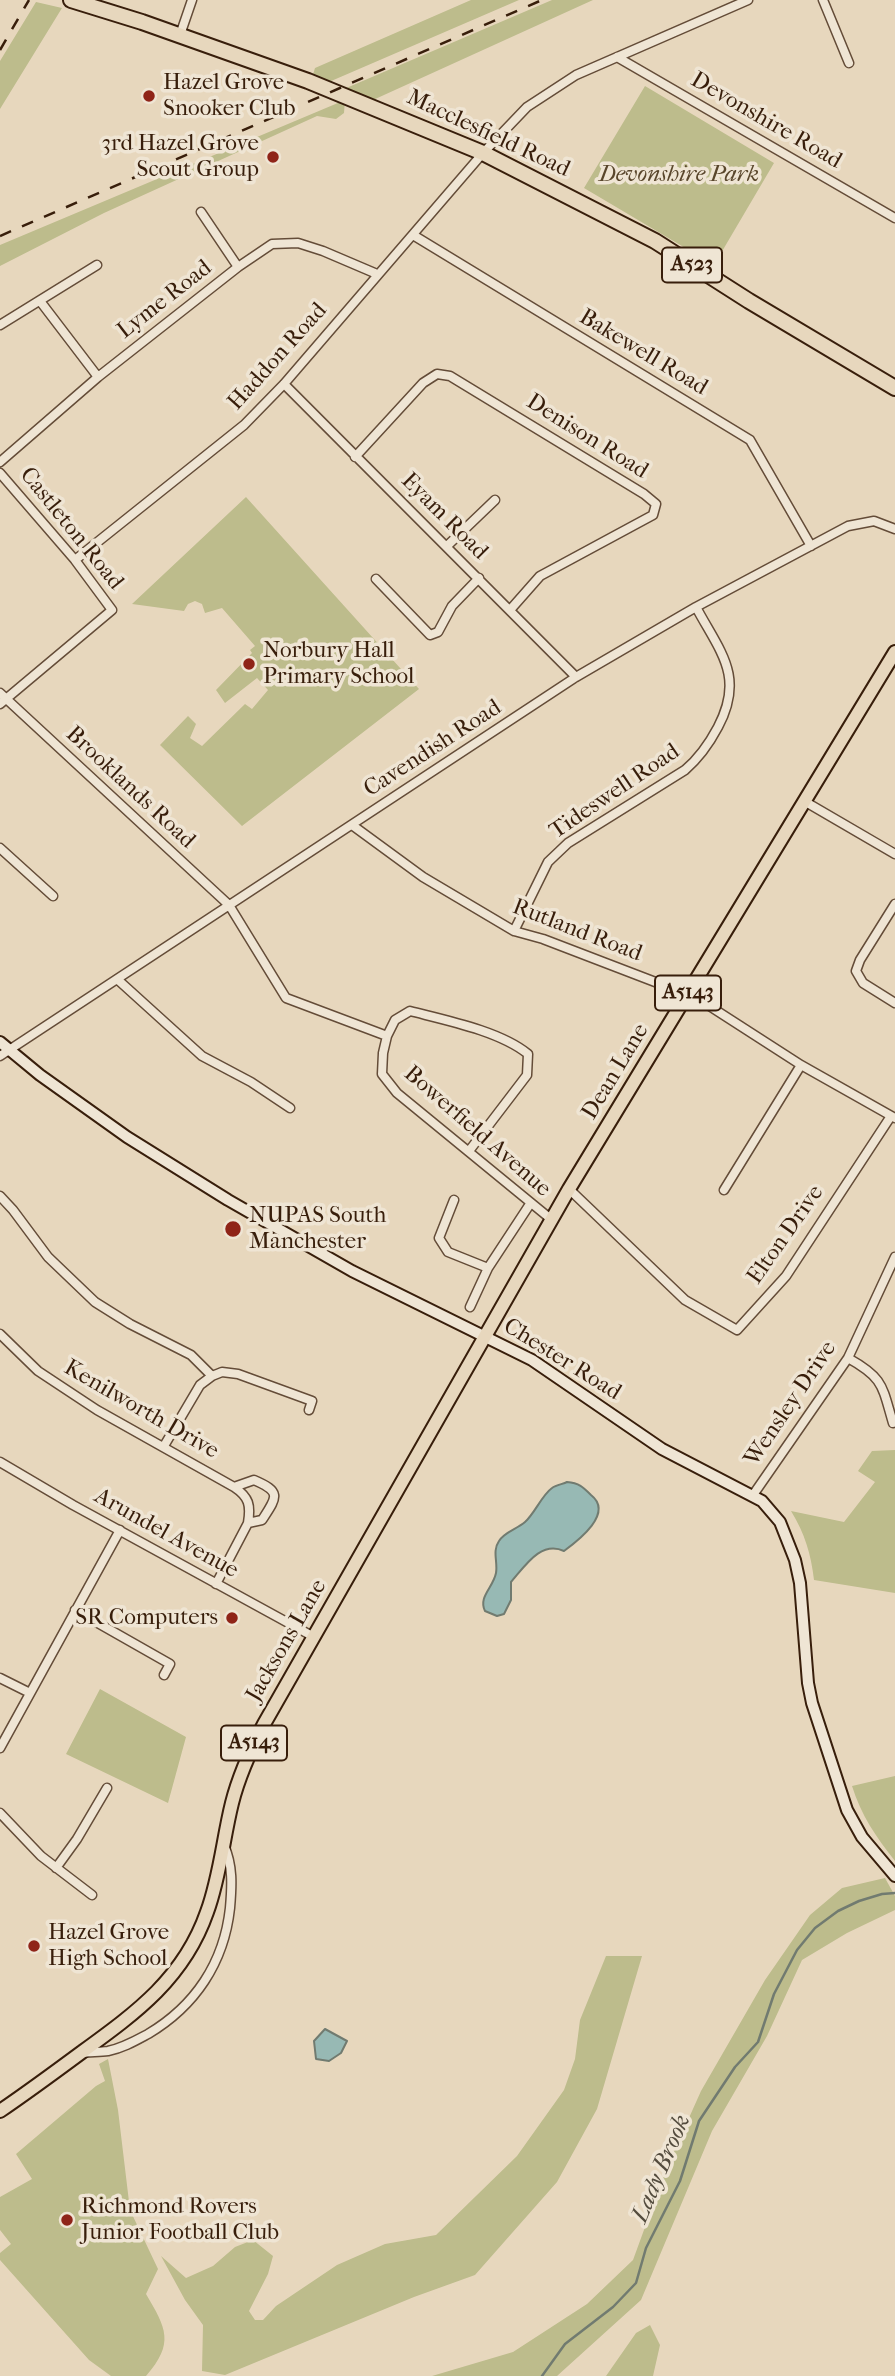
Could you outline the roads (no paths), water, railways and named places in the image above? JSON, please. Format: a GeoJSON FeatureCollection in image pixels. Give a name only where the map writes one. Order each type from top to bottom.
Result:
{"type":"FeatureCollection","features":[{"type":"Feature","properties":{"kind":"highway","name":"Macclesfield Road"},"geometry":{"type":"LineString","coordinates":[[71,0],[180,35],[308,81],[483,153],[655,241],[895,388]]}},
{"type":"Feature","properties":{"kind":"main road","name":"Dean Lane"},"geometry":{"type":"LineString","coordinates":[[485,1336],[569,1189],[895,652]]}},
{"type":"Feature","properties":{"kind":"main road","name":"Jacksons Lane"},"geometry":{"type":"LineString","coordinates":[[0,2111],[136,2012],[162,1988],[182,1963],[208,1910],[233,1799],[245,1763],[264,1724],[485,1336]]}},
{"type":"Feature","properties":{"kind":"street"},"geometry":{"type":"LineString","coordinates":[[180,35],[192,0]]}},
{"type":"Feature","properties":{"kind":"street","name":"Haddon Road"},"geometry":{"type":"LineString","coordinates":[[75,560],[244,425],[284,384],[483,153],[527,107],[576,75],[748,0]]}},
{"type":"Feature","properties":{"kind":"street"},"geometry":{"type":"LineString","coordinates":[[823,0],[849,63]]}},
{"type":"Feature","properties":{"kind":"street","name":"Devonshire Road"},"geometry":{"type":"LineString","coordinates":[[617,57],[895,218]]}},
{"type":"Feature","properties":{"kind":"street"},"geometry":{"type":"LineString","coordinates":[[201,212],[238,267]]}},
{"type":"Feature","properties":{"kind":"street","name":"Bakewell Road"},"geometry":{"type":"LineString","coordinates":[[413,235],[750,440],[811,546]]}},
{"type":"Feature","properties":{"kind":"street","name":"Lyme Road"},"geometry":{"type":"LineString","coordinates":[[0,461],[98,377],[238,267],[272,244],[298,243],[377,274]]}},
{"type":"Feature","properties":{"kind":"street"},"geometry":{"type":"LineString","coordinates":[[0,325],[97,265]]}},
{"type":"Feature","properties":{"kind":"street"},"geometry":{"type":"LineString","coordinates":[[40,301],[98,377]]}},
{"type":"Feature","properties":{"kind":"street","name":"Denison Road"},"geometry":{"type":"LineString","coordinates":[[355,457],[423,383],[437,374],[450,376],[656,504],[653,515],[540,576],[510,610]]}},
{"type":"Feature","properties":{"kind":"street","name":"Eyam Road"},"geometry":{"type":"LineString","coordinates":[[284,384],[576,677]]}},
{"type":"Feature","properties":{"kind":"street","name":"Castleton Road"},"geometry":{"type":"LineString","coordinates":[[0,473],[75,560],[112,610],[2,699]]}},
{"type":"Feature","properties":{"kind":"street"},"geometry":{"type":"LineString","coordinates":[[447,546],[495,500]]}},
{"type":"Feature","properties":{"kind":"street","name":"Cavendish Road"},"geometry":{"type":"LineString","coordinates":[[3,1050],[117,979],[576,677],[696,607],[848,526],[865,521],[883,523],[895,529]]}},
{"type":"Feature","properties":{"kind":"street"},"geometry":{"type":"LineString","coordinates":[[376,579],[430,635],[438,632],[452,606],[478,579]]}},
{"type":"Feature","properties":{"kind":"street","name":"Tideswell Road"},"geometry":{"type":"LineString","coordinates":[[514,932],[548,862],[568,843],[685,770],[697,759],[716,731],[728,708],[730,674],[696,607]]}},
{"type":"Feature","properties":{"kind":"street","name":"Brooklands Road"},"geometry":{"type":"LineString","coordinates":[[2,699],[229,905]]}},
{"type":"Feature","properties":{"kind":"street"},"geometry":{"type":"LineString","coordinates":[[804,802],[895,853]]}},
{"type":"Feature","properties":{"kind":"street","name":"Rutland Road"},"geometry":{"type":"LineString","coordinates":[[352,825],[423,877],[514,932],[542,939],[688,993],[801,1065],[893,1117]]}},
{"type":"Feature","properties":{"kind":"street"},"geometry":{"type":"LineString","coordinates":[[0,848],[53,896]]}},
{"type":"Feature","properties":{"kind":"street"},"geometry":{"type":"LineString","coordinates":[[895,904],[856,971],[863,983],[895,1003]]}},
{"type":"Feature","properties":{"kind":"street"},"geometry":{"type":"LineString","coordinates":[[229,905],[286,998],[387,1036],[394,1020],[410,1011],[496,1036],[514,1043],[527,1054],[527,1075],[469,1151]]}},
{"type":"Feature","properties":{"kind":"street"},"geometry":{"type":"LineString","coordinates":[[117,979],[202,1056],[251,1082],[290,1108]]}},
{"type":"Feature","properties":{"kind":"street","name":"Bowerfield Avenue"},"geometry":{"type":"LineString","coordinates":[[387,1036],[382,1074],[397,1093],[552,1220]]}},
{"type":"Feature","properties":{"kind":"street","name":"Chester Road"},"geometry":{"type":"LineString","coordinates":[[3,1050],[127,1137],[228,1200],[352,1271],[531,1360],[662,1449],[753,1495],[768,1508],[780,1522],[795,1560],[800,1583],[812,1703],[847,1810],[862,1837],[893,1873]]}},
{"type":"Feature","properties":{"kind":"street"},"geometry":{"type":"LineString","coordinates":[[724,1190],[801,1065]]}},
{"type":"Feature","properties":{"kind":"street","name":"Elton Drive"},"geometry":{"type":"LineString","coordinates":[[569,1189],[685,1300],[737,1330],[786,1276],[893,1117]]}},
{"type":"Feature","properties":{"kind":"street"},"geometry":{"type":"LineString","coordinates":[[0,1196],[48,1257],[95,1302],[150,1335],[191,1355],[212,1376]]}},
{"type":"Feature","properties":{"kind":"street"},"geometry":{"type":"LineString","coordinates":[[454,1200],[439,1238],[448,1252],[488,1268]]}},
{"type":"Feature","properties":{"kind":"street"},"geometry":{"type":"LineString","coordinates":[[470,1307],[488,1268],[530,1204]]}},
{"type":"Feature","properties":{"kind":"street","name":"Wensley Drive"},"geometry":{"type":"LineString","coordinates":[[753,1495],[848,1358],[895,1257]]}},
{"type":"Feature","properties":{"kind":"street","name":"Kenilworth Drive"},"geometry":{"type":"LineString","coordinates":[[0,1334],[38,1371],[97,1410],[246,1494],[251,1507],[248,1523],[216,1584]]}},
{"type":"Feature","properties":{"kind":"street"},"geometry":{"type":"LineString","coordinates":[[848,1358],[877,1377],[893,1423]]}},
{"type":"Feature","properties":{"kind":"street"},"geometry":{"type":"LineString","coordinates":[[164,1446],[200,1385],[222,1372],[238,1374],[312,1401]]}},
{"type":"Feature","properties":{"kind":"street"},"geometry":{"type":"LineString","coordinates":[[309,1410],[317,1392]]}},
{"type":"Feature","properties":{"kind":"street","name":"Arundel Avenue"},"geometry":{"type":"LineString","coordinates":[[0,1462],[314,1637]]}},
{"type":"Feature","properties":{"kind":"street","name":"Kenilworth Drive"},"geometry":{"type":"LineString","coordinates":[[234,1487],[254,1480],[272,1489],[275,1495],[275,1500],[262,1520],[248,1523]]}},
{"type":"Feature","properties":{"kind":"street"},"geometry":{"type":"LineString","coordinates":[[0,1748],[120,1530]]}},
{"type":"Feature","properties":{"kind":"street"},"geometry":{"type":"LineString","coordinates":[[75,1610],[170,1664],[164,1675]]}},
{"type":"Feature","properties":{"kind":"street"},"geometry":{"type":"LineString","coordinates":[[0,1678],[30,1693]]}},
{"type":"Feature","properties":{"kind":"street"},"geometry":{"type":"LineString","coordinates":[[56,1868],[78,1839],[107,1788]]}},
{"type":"Feature","properties":{"kind":"street"},"geometry":{"type":"LineString","coordinates":[[0,1813],[41,1856],[92,1895]]}},
{"type":"Feature","properties":{"kind":"street"},"geometry":{"type":"LineString","coordinates":[[80,2053],[108,2051],[130,2044],[161,2026],[182,2008],[207,1979],[218,1960],[226,1935],[229,1912],[231,1861],[223,1842]]}},
{"type":"Feature","properties":{"kind":"water"},"geometry":{"type":"Polygon","coordinates":[[[567,1482],[580,1486],[597,1502],[599,1510],[592,1526],[564,1551],[548,1549],[528,1562],[511,1582],[511,1600],[504,1614],[497,1616],[485,1611],[483,1601],[496,1573],[496,1549],[499,1541],[525,1522],[548,1491],[567,1482]]]}},
{"type":"Feature","properties":{"kind":"water"},"geometry":{"type":"Polygon","coordinates":[[[325,2029],[347,2041],[341,2053],[329,2061],[316,2059],[314,2041],[325,2029]]]}},
{"type":"Feature","properties":{"kind":"waterway","name":"Lady Brook"},"geometry":{"type":"LineString","coordinates":[[542,2376],[565,2344],[613,2307],[636,2283],[646,2248],[680,2181],[699,2121],[735,2067],[758,2042],[774,1994],[797,1950],[815,1928],[838,1911],[859,1901],[895,1893]]}},
{"type":"Feature","properties":{"kind":"railway"},"geometry":{"type":"LineString","coordinates":[[0,50],[29,0]]}},
{"type":"Feature","properties":{"kind":"railway"},"geometry":{"type":"LineString","coordinates":[[0,236],[542,0]]}},
{"type":"Feature","properties":{"kind":"place","name":"Hazel Grove Snooker Club"},"geometry":{"type":"Point","coordinates":[149,96]}},
{"type":"Feature","properties":{"kind":"place","name":"3rd Hazel Grove Scout Group"},"geometry":{"type":"Point","coordinates":[273,157]}},
{"type":"Feature","properties":{"kind":"place","name":"Norbury Hall Primary School"},"geometry":{"type":"Point","coordinates":[249,664]}},
{"type":"Feature","properties":{"kind":"place","name":"NUPAS South Manchester"},"geometry":{"type":"Point","coordinates":[233,1229]}},
{"type":"Feature","properties":{"kind":"place","name":"SR Computers"},"geometry":{"type":"Point","coordinates":[232,1618]}},
{"type":"Feature","properties":{"kind":"place","name":"Hazel Grove High School"},"geometry":{"type":"Point","coordinates":[34,1946]}},
{"type":"Feature","properties":{"kind":"place","name":"Richmond Rovers Junior Football Club"},"geometry":{"type":"Point","coordinates":[67,2220]}},
{"type":"Feature","properties":{"kind":"park label","name":"Devonshire Park"},"geometry":{"type":"Point","coordinates":[679,175]}}]}
